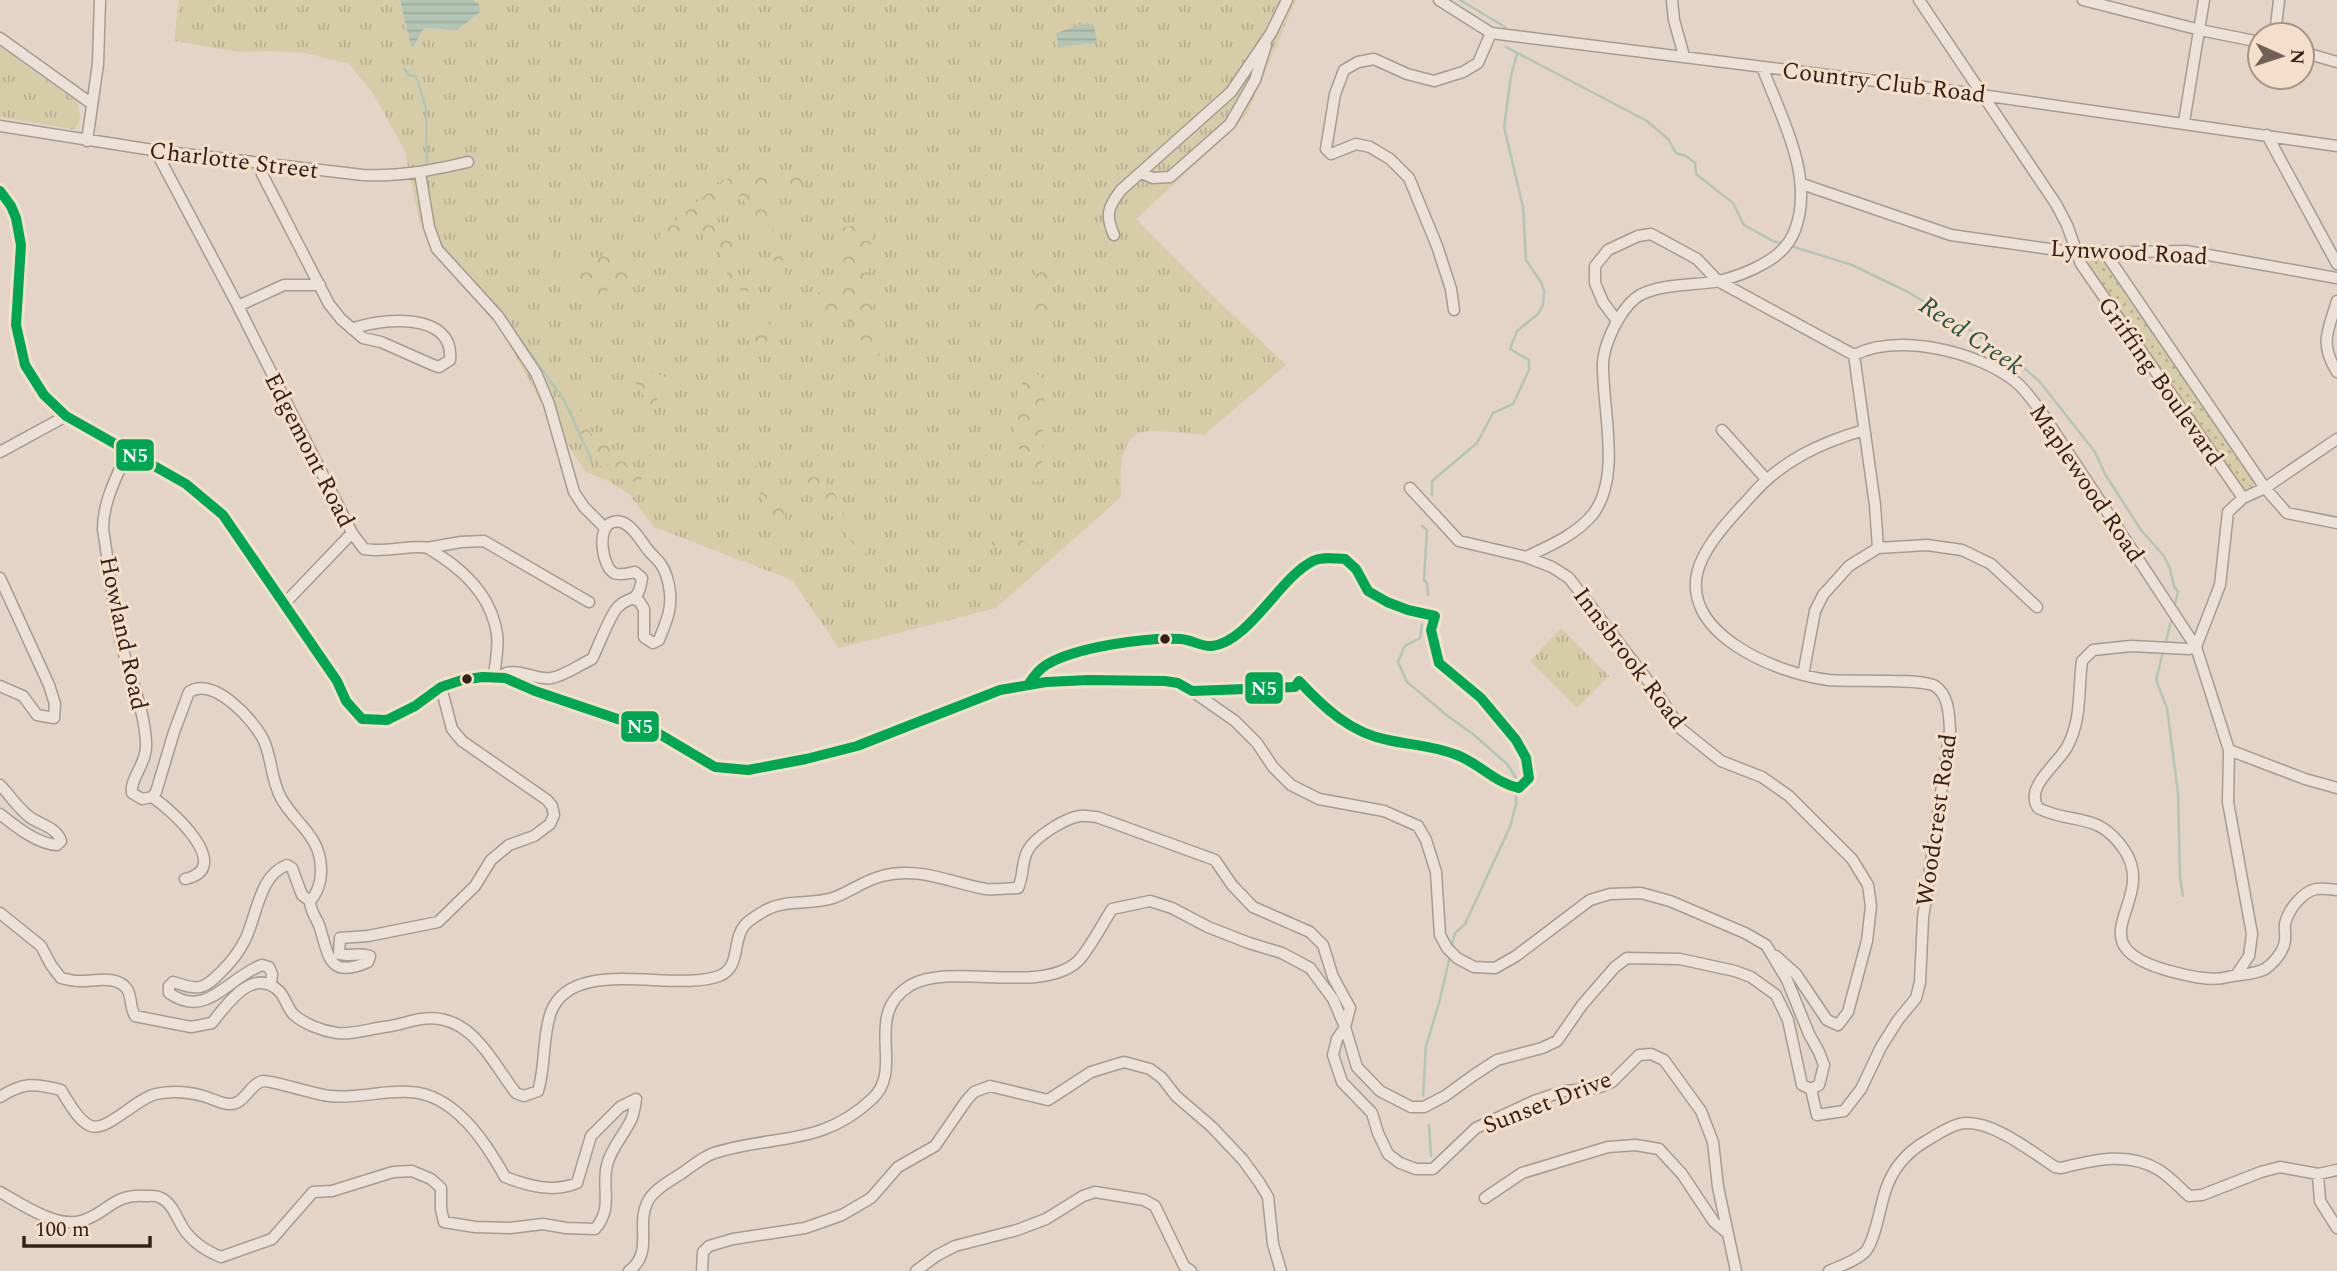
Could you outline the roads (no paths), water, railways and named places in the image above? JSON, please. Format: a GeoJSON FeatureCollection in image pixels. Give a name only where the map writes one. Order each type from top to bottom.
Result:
{"type":"FeatureCollection","features":[{"type":"Feature","properties":{"kind":"street"},"geometry":{"type":"LineString","coordinates":[[87,141],[98,64],[100,0]]}},
{"type":"Feature","properties":{"kind":"street"},"geometry":{"type":"LineString","coordinates":[[1114,235],[1107,214],[1121,190],[1231,92],[1266,41],[1287,0]]}},
{"type":"Feature","properties":{"kind":"street","name":"Country Club Road"},"geometry":{"type":"LineString","coordinates":[[1439,0],[1491,33],[1983,95],[2337,146]]}},
{"type":"Feature","properties":{"kind":"street"},"geometry":{"type":"LineString","coordinates":[[1672,0],[1674,20],[1684,56]]}},
{"type":"Feature","properties":{"kind":"street","name":"Griffing Boulevard"},"geometry":{"type":"LineString","coordinates":[[1919,0],[2056,204],[2081,264],[2243,498]]}},
{"type":"Feature","properties":{"kind":"street"},"geometry":{"type":"LineString","coordinates":[[2083,0],[2246,39]]}},
{"type":"Feature","properties":{"kind":"street"},"geometry":{"type":"LineString","coordinates":[[2184,122],[2204,0]]}},
{"type":"Feature","properties":{"kind":"street"},"geometry":{"type":"LineString","coordinates":[[2277,21],[2280,0]]}},
{"type":"Feature","properties":{"kind":"street"},"geometry":{"type":"LineString","coordinates":[[1454,310],[1451,289],[1437,246],[1409,178],[1390,159],[1370,147],[1356,144],[1331,154],[1326,149],[1327,137],[1335,94],[1344,70],[1358,62],[1374,59],[1407,74],[1434,81],[1463,72],[1478,63],[1491,33]]}},
{"type":"Feature","properties":{"kind":"street"},"geometry":{"type":"LineString","coordinates":[[0,38],[92,104]]}},
{"type":"Feature","properties":{"kind":"street"},"geometry":{"type":"LineString","coordinates":[[1141,173],[1153,178],[1170,177],[1230,124],[1255,80],[1266,41]]}},
{"type":"Feature","properties":{"kind":"street"},"geometry":{"type":"LineString","coordinates":[[2316,56],[2337,62]]}},
{"type":"Feature","properties":{"kind":"street"},"geometry":{"type":"LineString","coordinates":[[1526,557],[1571,534],[1592,514],[1601,499],[1607,483],[1608,464],[1603,361],[1607,342],[1625,308],[1641,295],[1665,288],[1718,281],[1747,273],[1771,260],[1791,239],[1800,212],[1802,184],[1796,158],[1762,67]]}},
{"type":"Feature","properties":{"kind":"street","name":"Charlotte Street"},"geometry":{"type":"LineString","coordinates":[[0,126],[159,151],[382,176],[420,173],[468,162]]}},
{"type":"Feature","properties":{"kind":"street"},"geometry":{"type":"LineString","coordinates":[[2267,135],[2337,264]]}},
{"type":"Feature","properties":{"kind":"street","name":"Edgemont Road"},"geometry":{"type":"LineString","coordinates":[[159,151],[160,159],[238,306],[352,533],[364,549],[377,551],[427,548]]}},
{"type":"Feature","properties":{"kind":"street"},"geometry":{"type":"LineString","coordinates":[[262,164],[262,174],[329,304],[352,329],[363,338],[382,342],[439,367],[450,360],[451,352],[443,335],[423,324],[380,321],[352,329]]}},
{"type":"Feature","properties":{"kind":"street"},"geometry":{"type":"LineString","coordinates":[[420,173],[429,227],[437,249],[505,324],[536,373],[549,404],[574,492],[584,507],[605,528]]}},
{"type":"Feature","properties":{"kind":"street","name":"Lynwood Road"},"geometry":{"type":"LineString","coordinates":[[1802,184],[1951,235],[2078,253],[2186,251],[2337,278]]}},
{"type":"Feature","properties":{"kind":"street"},"geometry":{"type":"LineString","coordinates":[[0,191],[12,206],[21,245],[16,325],[25,365],[44,395],[65,416],[186,484],[223,515],[337,681],[346,701],[362,719],[387,720],[415,706],[441,687],[462,680],[505,678],[535,691],[656,732],[715,767],[748,770],[857,746],[1000,690],[1046,682],[1088,680],[1178,683],[1235,721],[1291,785],[1319,799],[1384,811],[1418,826],[1426,840],[1436,872],[1440,935],[1457,958],[1474,967],[1495,968],[1516,956],[1590,900],[1610,894],[1641,893],[1670,901],[1745,933],[1766,946],[1787,980],[1824,1065],[1819,1085],[1811,1089],[1802,1085],[1788,1020],[1776,995],[1751,977],[1680,959],[1627,958],[1615,967],[1582,1005],[1557,1041],[1542,1048],[1497,1060],[1445,1096],[1424,1107],[1411,1107],[1380,1091],[1357,1067],[1334,999],[1310,968],[1282,953],[1228,935],[1150,901],[1112,909],[1077,962],[1059,972],[1020,977],[937,977],[912,985],[899,994],[887,1014],[884,1031],[885,1072],[881,1087],[874,1098],[820,1133],[712,1153],[672,1180],[653,1194],[646,1204],[643,1252],[639,1262],[629,1271]]}},
{"type":"Feature","properties":{"kind":"street"},"geometry":{"type":"LineString","coordinates":[[1617,321],[1603,302],[1595,283],[1595,266],[1608,250],[1638,236],[1650,234],[1697,259],[1718,281],[1854,355],[1878,548]]}},
{"type":"Feature","properties":{"kind":"street","name":"Griffing Boulevard"},"geometry":{"type":"LineString","coordinates":[[2104,251],[2265,488],[2287,513],[2337,523]]}},
{"type":"Feature","properties":{"kind":"street"},"geometry":{"type":"LineString","coordinates":[[238,306],[284,285],[320,285]]}},
{"type":"Feature","properties":{"kind":"street"},"geometry":{"type":"LineString","coordinates":[[2337,301],[2327,329],[2325,345],[2328,358],[2337,372]]}},
{"type":"Feature","properties":{"kind":"street","name":"Maplewood Road"},"geometry":{"type":"LineString","coordinates":[[1854,355],[1867,348],[1902,346],[1941,349],[1985,363],[2017,383],[2044,416],[2196,647],[2229,750],[2228,802],[2252,933],[2249,956],[2236,974]]}},
{"type":"Feature","properties":{"kind":"street"},"geometry":{"type":"LineString","coordinates":[[0,452],[65,416]]}},
{"type":"Feature","properties":{"kind":"street"},"geometry":{"type":"LineString","coordinates":[[1722,430],[1766,479]]}},
{"type":"Feature","properties":{"kind":"street","name":"Woodcrest Road"},"geometry":{"type":"LineString","coordinates":[[1811,1089],[1817,1115],[1844,1111],[1861,1089],[1892,1029],[1916,998],[1921,971],[1923,918],[1950,730],[1949,709],[1943,694],[1935,686],[1920,682],[1851,682],[1803,675],[1768,664],[1714,628],[1703,613],[1696,584],[1701,562],[1733,517],[1766,479],[1819,446],[1864,430]]}},
{"type":"Feature","properties":{"kind":"street"},"geometry":{"type":"LineString","coordinates":[[2337,439],[2265,488],[2243,498],[2228,512],[2220,585],[2196,647],[2189,649],[2131,646],[2093,650],[2082,661],[2076,729],[2066,749],[2035,790],[2033,799],[2038,808],[2098,825],[2111,835],[2125,852],[2132,868],[2134,884],[2121,919],[2120,936],[2130,954],[2180,974],[2219,979],[2266,969],[2280,954],[2285,942],[2287,918],[2305,894],[2315,889],[2337,890]]}},
{"type":"Feature","properties":{"kind":"street","name":"Howland Road"},"geometry":{"type":"LineString","coordinates":[[128,450],[107,501],[103,529],[121,642],[137,693],[147,743],[144,762],[131,788],[136,797],[152,797]]}},
{"type":"Feature","properties":{"kind":"street","name":"Innsbrook Road"},"geometry":{"type":"LineString","coordinates":[[1410,488],[1459,541],[1526,557],[1569,578],[1655,690],[1681,729],[1721,761],[1762,777],[1789,796],[1852,859],[1868,886],[1871,906],[1867,941],[1847,1012],[1838,1025],[1827,1020],[1796,974],[1770,952]]}},
{"type":"Feature","properties":{"kind":"street"},"geometry":{"type":"LineString","coordinates":[[505,678],[506,673],[512,672],[539,678],[554,677],[592,659],[615,609],[633,599],[640,589],[642,578],[635,572],[613,573],[607,566],[601,539],[605,528],[613,522],[622,522],[631,528],[660,563],[667,578],[670,611],[659,640],[653,643],[644,637],[644,609],[639,601],[633,599]]}},
{"type":"Feature","properties":{"kind":"street"},"geometry":{"type":"LineString","coordinates":[[284,604],[352,533]]}},
{"type":"Feature","properties":{"kind":"street"},"geometry":{"type":"LineString","coordinates":[[427,548],[461,541],[484,541],[589,601]]}},
{"type":"Feature","properties":{"kind":"street"},"geometry":{"type":"LineString","coordinates":[[1803,675],[1815,611],[1823,595],[1849,566],[1878,548],[1927,545],[1962,550],[1991,565],[2037,607]]}},
{"type":"Feature","properties":{"kind":"street"},"geometry":{"type":"LineString","coordinates":[[427,548],[468,577],[479,590],[497,633],[494,677]]}},
{"type":"Feature","properties":{"kind":"street"},"geometry":{"type":"LineString","coordinates":[[0,578],[49,685],[55,704],[54,718],[37,715],[23,695],[0,686]]}},
{"type":"Feature","properties":{"kind":"street"},"geometry":{"type":"LineString","coordinates":[[0,913],[41,946],[61,978],[77,981],[112,980],[123,984],[130,992],[130,1006],[135,1016],[191,1027],[212,1023],[233,996],[246,986],[271,984],[271,970],[262,965],[202,1001],[187,1003],[169,993],[169,986],[173,982],[199,988],[227,966],[244,942],[263,890],[274,872],[287,865],[292,868],[302,895],[310,901],[314,917],[319,923],[327,956],[334,965],[356,967],[368,962],[370,956],[362,953],[345,956],[339,954],[340,938],[368,936],[438,922],[475,886],[491,860],[509,845],[534,835],[550,824],[554,815],[547,800],[462,741],[452,729],[441,687]]}},
{"type":"Feature","properties":{"kind":"street","name":"Howland Road"},"geometry":{"type":"LineString","coordinates":[[152,797],[160,782],[189,692],[206,688],[232,703],[261,735],[282,800],[318,848],[322,860],[321,879],[310,901]]}},
{"type":"Feature","properties":{"kind":"street"},"geometry":{"type":"LineString","coordinates":[[2229,750],[2305,779],[2337,788]]}},
{"type":"Feature","properties":{"kind":"street"},"geometry":{"type":"LineString","coordinates":[[0,785],[28,816],[53,829],[61,841],[57,845],[48,845],[0,814]]}},
{"type":"Feature","properties":{"kind":"street","name":"Howland Road"},"geometry":{"type":"LineString","coordinates":[[152,797],[184,823],[203,852],[205,861],[201,871],[193,878],[185,880]]}},
{"type":"Feature","properties":{"kind":"street","name":"Sunset Drive"},"geometry":{"type":"LineString","coordinates":[[271,984],[281,993],[293,1014],[319,1030],[341,1034],[402,1025],[419,1019],[446,1021],[468,1030],[484,1046],[516,1093],[524,1096],[538,1091],[552,1011],[563,995],[582,983],[601,980],[698,980],[720,976],[729,970],[744,925],[766,910],[779,904],[832,898],[881,876],[929,874],[989,889],[1018,888],[1029,848],[1042,836],[1056,826],[1079,816],[1097,817],[1214,860],[1231,885],[1253,907],[1310,932],[1323,945],[1333,977],[1350,1009],[1333,1055],[1342,1082],[1371,1113],[1388,1154],[1400,1163],[1416,1169],[1433,1169],[1476,1128],[1534,1101],[1564,1091],[1597,1088],[1612,1082],[1639,1055],[1651,1054],[1664,1060],[1701,1111],[1713,1142],[1718,1187],[1737,1271]]}},
{"type":"Feature","properties":{"kind":"street"},"geometry":{"type":"LineString","coordinates":[[702,1271],[703,1252],[709,1246],[733,1239],[828,1222],[871,1198],[898,1167],[935,1146],[974,1092],[990,1086],[1048,1100],[1091,1072],[1124,1062],[1150,1069],[1162,1077],[1176,1097],[1212,1127],[1251,1171],[1268,1197],[1273,1244],[1281,1271]]}},
{"type":"Feature","properties":{"kind":"street"},"geometry":{"type":"LineString","coordinates":[[0,1097],[11,1089],[35,1083],[61,1090],[78,1115],[91,1126],[102,1127],[138,1101],[155,1094],[176,1092],[200,1095],[230,1104],[239,1102],[264,1081],[318,1095],[343,1097],[409,1091],[432,1095],[450,1107],[491,1153],[505,1177],[541,1188],[564,1189],[577,1183],[591,1136],[620,1107],[636,1098],[632,1118],[607,1166],[606,1205],[603,1220],[595,1229],[543,1224],[510,1228],[475,1227],[444,1222],[441,1188],[431,1179],[412,1171],[393,1172],[332,1191],[313,1192],[272,1238],[221,1257],[202,1249],[160,1197],[133,1195],[110,1203],[80,1221],[69,1222],[49,1218],[0,1192]]}},
{"type":"Feature","properties":{"kind":"street"},"geometry":{"type":"LineString","coordinates":[[1829,1271],[1866,1251],[1879,1218],[1885,1190],[1896,1167],[1914,1148],[1960,1124],[1974,1123],[1990,1128],[2055,1167],[2103,1159],[2139,1161],[2157,1169],[2189,1196],[2202,1195],[2280,1167],[2318,1174],[2337,1170]]}},
{"type":"Feature","properties":{"kind":"street"},"geometry":{"type":"LineString","coordinates":[[1485,1198],[1522,1173],[1608,1147],[1636,1145],[1659,1149],[1682,1174],[1714,1222],[1727,1232]]}},
{"type":"Feature","properties":{"kind":"street"},"geometry":{"type":"LineString","coordinates":[[2318,1174],[2320,1201],[2336,1226]]}},
{"type":"Feature","properties":{"kind":"street"},"geometry":{"type":"LineString","coordinates":[[916,1271],[955,1246],[1017,1230],[1046,1219],[1094,1192],[1144,1200],[1155,1206],[1184,1266],[1191,1271]]}},
{"type":"Feature","properties":{"kind":"waterway","name":"Reed Creek"},"geometry":{"type":"LineString","coordinates":[[1460,0],[1505,27]]}},
{"type":"Feature","properties":{"kind":"waterway","name":"Reed Creek"},"geometry":{"type":"LineString","coordinates":[[1506,47],[1647,121],[1668,139],[1676,153],[1695,163],[1696,174],[1733,203],[1744,225],[1784,244]]}},
{"type":"Feature","properties":{"kind":"waterway"},"geometry":{"type":"LineString","coordinates":[[1432,495],[1432,481],[1477,443],[1493,413],[1513,404],[1529,370],[1529,360],[1510,349],[1517,331],[1538,314],[1543,305],[1544,291],[1541,282],[1526,260],[1523,207],[1504,127],[1517,54]]}},
{"type":"Feature","properties":{"kind":"waterway"},"geometry":{"type":"LineString","coordinates":[[404,68],[409,75],[416,76],[426,109],[427,167]]}},
{"type":"Feature","properties":{"kind":"waterway"},"geometry":{"type":"LineString","coordinates":[[437,235],[443,248],[501,313]]}},
{"type":"Feature","properties":{"kind":"waterway","name":"Reed Creek"},"geometry":{"type":"LineString","coordinates":[[1791,246],[1852,265],[1908,292],[1972,331],[2040,382],[2095,452],[2105,474],[2141,530],[2164,556],[2178,592],[2174,608]]}},
{"type":"Feature","properties":{"kind":"waterway"},"geometry":{"type":"LineString","coordinates":[[507,321],[564,400],[592,461]]}},
{"type":"Feature","properties":{"kind":"waterway"},"geometry":{"type":"LineString","coordinates":[[1422,526],[1427,530],[1424,580],[1427,583],[1428,595]]}},
{"type":"Feature","properties":{"kind":"waterway","name":"Reed Creek"},"geometry":{"type":"LineString","coordinates":[[2165,645],[2172,618]]}},
{"type":"Feature","properties":{"kind":"waterway"},"geometry":{"type":"LineString","coordinates":[[1422,625],[1420,638],[1405,646],[1398,662],[1407,682],[1473,734],[1508,765],[1516,778],[1516,804],[1510,827],[1465,924],[1455,933],[1451,949]]}},
{"type":"Feature","properties":{"kind":"waterway","name":"Reed Creek"},"geometry":{"type":"LineString","coordinates":[[2163,652],[2156,680],[2167,708],[2178,793],[2183,896]]}},
{"type":"Feature","properties":{"kind":"waterway"},"geometry":{"type":"LineString","coordinates":[[1423,1096],[1426,1046],[1450,956]]}},
{"type":"Feature","properties":{"kind":"waterway"},"geometry":{"type":"LineString","coordinates":[[1429,1125],[1431,1156]]}}]}
